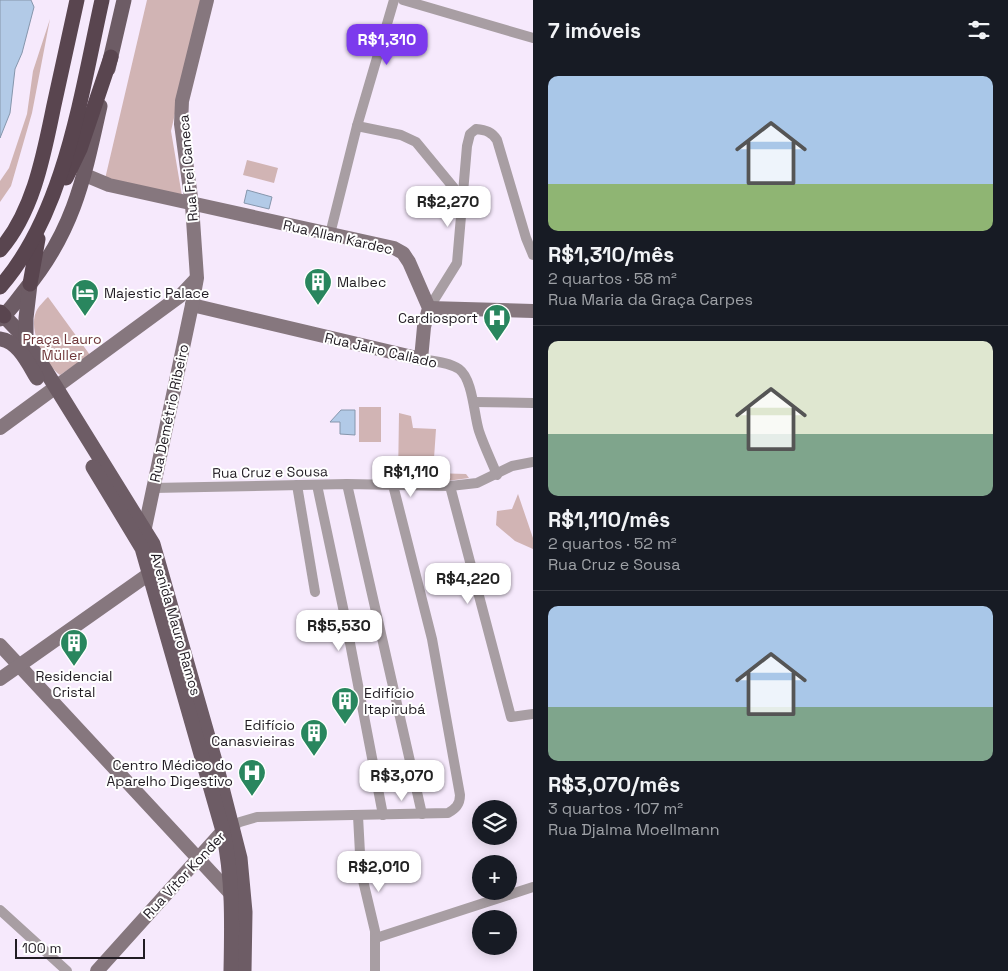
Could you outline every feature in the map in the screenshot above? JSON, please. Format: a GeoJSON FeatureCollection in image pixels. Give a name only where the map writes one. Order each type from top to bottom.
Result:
{"type":"FeatureCollection","features":[{"type":"Feature","properties":{"kind":"highway"},"geometry":{"type":"LineString","coordinates":[[0,250],[26,207],[41,165],[76,0]]}},
{"type":"Feature","properties":{"kind":"highway"},"geometry":{"type":"LineString","coordinates":[[51,201],[75,122],[102,0]]}},
{"type":"Feature","properties":{"kind":"highway"},"geometry":{"type":"LineString","coordinates":[[0,287],[25,255],[51,201],[69,174],[80,149],[111,57]]}},
{"type":"Feature","properties":{"kind":"highway"},"geometry":{"type":"LineString","coordinates":[[61,72],[73,80],[76,92],[75,122]]}},
{"type":"Feature","properties":{"kind":"highway"},"geometry":{"type":"LineString","coordinates":[[30,284],[40,223]]}},
{"type":"Feature","properties":{"kind":"main road"},"geometry":{"type":"LineString","coordinates":[[1,316],[30,284],[59,241],[74,210],[85,176],[124,0]]}},
{"type":"Feature","properties":{"kind":"main road"},"geometry":{"type":"LineString","coordinates":[[26,339],[26,318],[30,284]]}},
{"type":"Feature","properties":{"kind":"main road","name":"Avenida Mauro Ramos"},"geometry":{"type":"LineString","coordinates":[[1,316],[26,339],[52,391],[142,548],[228,828],[240,858],[245,894],[244,971]]}},
{"type":"Feature","properties":{"kind":"main road","name":"Avenida Mauro Ramos"},"geometry":{"type":"LineString","coordinates":[[0,338],[7,340],[20,351],[52,391],[144,527],[155,548],[228,828],[228,859],[232,895],[231,971]]}},
{"type":"Feature","properties":{"kind":"street","name":"Rua Frei Caneca"},"geometry":{"type":"LineString","coordinates":[[197,278],[192,205],[181,124],[182,100],[207,0]]}},
{"type":"Feature","properties":{"kind":"street"},"geometry":{"type":"LineString","coordinates":[[330,234],[357,126],[394,0]]}},
{"type":"Feature","properties":{"kind":"street"},"geometry":{"type":"LineString","coordinates":[[403,0],[533,38]]}},
{"type":"Feature","properties":{"kind":"street"},"geometry":{"type":"LineString","coordinates":[[357,126],[401,135],[416,142],[463,199]]}},
{"type":"Feature","properties":{"kind":"street"},"geometry":{"type":"LineString","coordinates":[[421,359],[428,308],[457,263],[470,134],[476,128],[485,129],[493,134],[497,140],[533,255]]}},
{"type":"Feature","properties":{"kind":"street","name":"Rua Allan Kardec"},"geometry":{"type":"LineString","coordinates":[[85,176],[109,185],[192,205],[394,248],[403,253],[428,308]]}},
{"type":"Feature","properties":{"kind":"street"},"geometry":{"type":"LineString","coordinates":[[0,428],[180,296],[197,278]]}},
{"type":"Feature","properties":{"kind":"street","name":"Rua Demétrio Ribeiro"},"geometry":{"type":"LineString","coordinates":[[142,548],[144,527],[197,278]]}},
{"type":"Feature","properties":{"kind":"street","name":"Rua Jairo Callado"},"geometry":{"type":"LineString","coordinates":[[192,305],[460,369],[474,402],[478,428],[497,474]]}},
{"type":"Feature","properties":{"kind":"street"},"geometry":{"type":"LineString","coordinates":[[428,308],[533,311]]}},
{"type":"Feature","properties":{"kind":"street"},"geometry":{"type":"LineString","coordinates":[[474,402],[533,403]]}},
{"type":"Feature","properties":{"kind":"street","name":"Rua Cruz e Sousa"},"geometry":{"type":"LineString","coordinates":[[153,488],[347,484],[450,486],[477,483],[512,466],[533,462]]}},
{"type":"Feature","properties":{"kind":"street"},"geometry":{"type":"LineString","coordinates":[[347,484],[422,814]]}},
{"type":"Feature","properties":{"kind":"street"},"geometry":{"type":"LineString","coordinates":[[297,485],[315,592]]}},
{"type":"Feature","properties":{"kind":"street"},"geometry":{"type":"LineString","coordinates":[[317,485],[347,626],[382,815]]}},
{"type":"Feature","properties":{"kind":"street"},"geometry":{"type":"LineString","coordinates":[[228,828],[257,817],[448,813],[459,804],[460,795],[432,639],[392,485]]}},
{"type":"Feature","properties":{"kind":"street"},"geometry":{"type":"LineString","coordinates":[[450,486],[511,718],[533,714]]}},
{"type":"Feature","properties":{"kind":"street"},"geometry":{"type":"LineString","coordinates":[[0,679],[149,574]]}},
{"type":"Feature","properties":{"kind":"street"},"geometry":{"type":"LineString","coordinates":[[0,645],[232,895]]}},
{"type":"Feature","properties":{"kind":"street"},"geometry":{"type":"LineString","coordinates":[[358,816],[360,872],[376,938],[375,971]]}},
{"type":"Feature","properties":{"kind":"street","name":"Rua Vitor Konder"},"geometry":{"type":"LineString","coordinates":[[96,971],[228,828]]}},
{"type":"Feature","properties":{"kind":"street"},"geometry":{"type":"LineString","coordinates":[[376,938],[533,888]]}},
{"type":"Feature","properties":{"kind":"street"},"geometry":{"type":"LineString","coordinates":[[0,910],[67,971]]}},
{"type":"Feature","properties":{"kind":"green space"},"geometry":{"type":"Polygon","coordinates":[[[147,0],[201,0],[171,131],[182,196],[105,179],[147,0]]]}},
{"type":"Feature","properties":{"kind":"green space"},"geometry":{"type":"Polygon","coordinates":[[[50,19],[32,113],[11,186],[0,202],[0,181],[9,168],[27,114],[33,71],[50,19]]]}},
{"type":"Feature","properties":{"kind":"green space"},"geometry":{"type":"Polygon","coordinates":[[[247,160],[278,168],[274,183],[243,175],[247,160]]]}},
{"type":"Feature","properties":{"kind":"green space","name":"Praça Lauro Müller"},"geometry":{"type":"Polygon","coordinates":[[[48,297],[90,355],[60,375],[54,370],[39,346],[34,328],[36,312],[48,297]]]}},
{"type":"Feature","properties":{"kind":"green space"},"geometry":{"type":"Polygon","coordinates":[[[359,407],[381,407],[381,442],[359,442],[359,407]]]}},
{"type":"Feature","properties":{"kind":"green space"},"geometry":{"type":"Polygon","coordinates":[[[399,413],[411,416],[413,428],[436,429],[433,473],[466,474],[469,478],[447,481],[398,480],[399,413]]]}},
{"type":"Feature","properties":{"kind":"green space"},"geometry":{"type":"Polygon","coordinates":[[[518,494],[533,538],[533,549],[515,541],[496,525],[497,511],[512,509],[518,494]]]}},
{"type":"Feature","properties":{"kind":"water"},"geometry":{"type":"Polygon","coordinates":[[[0,0],[31,0],[34,7],[22,53],[15,69],[10,113],[0,138],[0,0]]]}},
{"type":"Feature","properties":{"kind":"water"},"geometry":{"type":"Polygon","coordinates":[[[247,190],[272,197],[269,209],[244,203],[247,190]]]}},
{"type":"Feature","properties":{"kind":"water"},"geometry":{"type":"Polygon","coordinates":[[[341,410],[355,410],[355,435],[340,434],[340,422],[330,422],[341,410]]]}},
{"type":"Feature","properties":{"kind":"place","name":"Malbec"},"geometry":{"type":"Point","coordinates":[318,306]}},
{"type":"Feature","properties":{"kind":"place","name":"Majestic Palace"},"geometry":{"type":"Point","coordinates":[85,317]}},
{"type":"Feature","properties":{"kind":"place","name":"Cardiosport"},"geometry":{"type":"Point","coordinates":[497,342]}},
{"type":"Feature","properties":{"kind":"place","name":"Residencial Cristal"},"geometry":{"type":"Point","coordinates":[74,667]}},
{"type":"Feature","properties":{"kind":"place","name":"Edifício Itapirubá"},"geometry":{"type":"Point","coordinates":[345,725]}},
{"type":"Feature","properties":{"kind":"place","name":"Edifício Canasvieiras"},"geometry":{"type":"Point","coordinates":[314,757]}},
{"type":"Feature","properties":{"kind":"place","name":"Centro Médico do Aparelho Digestivo"},"geometry":{"type":"Point","coordinates":[252,797]}}]}
